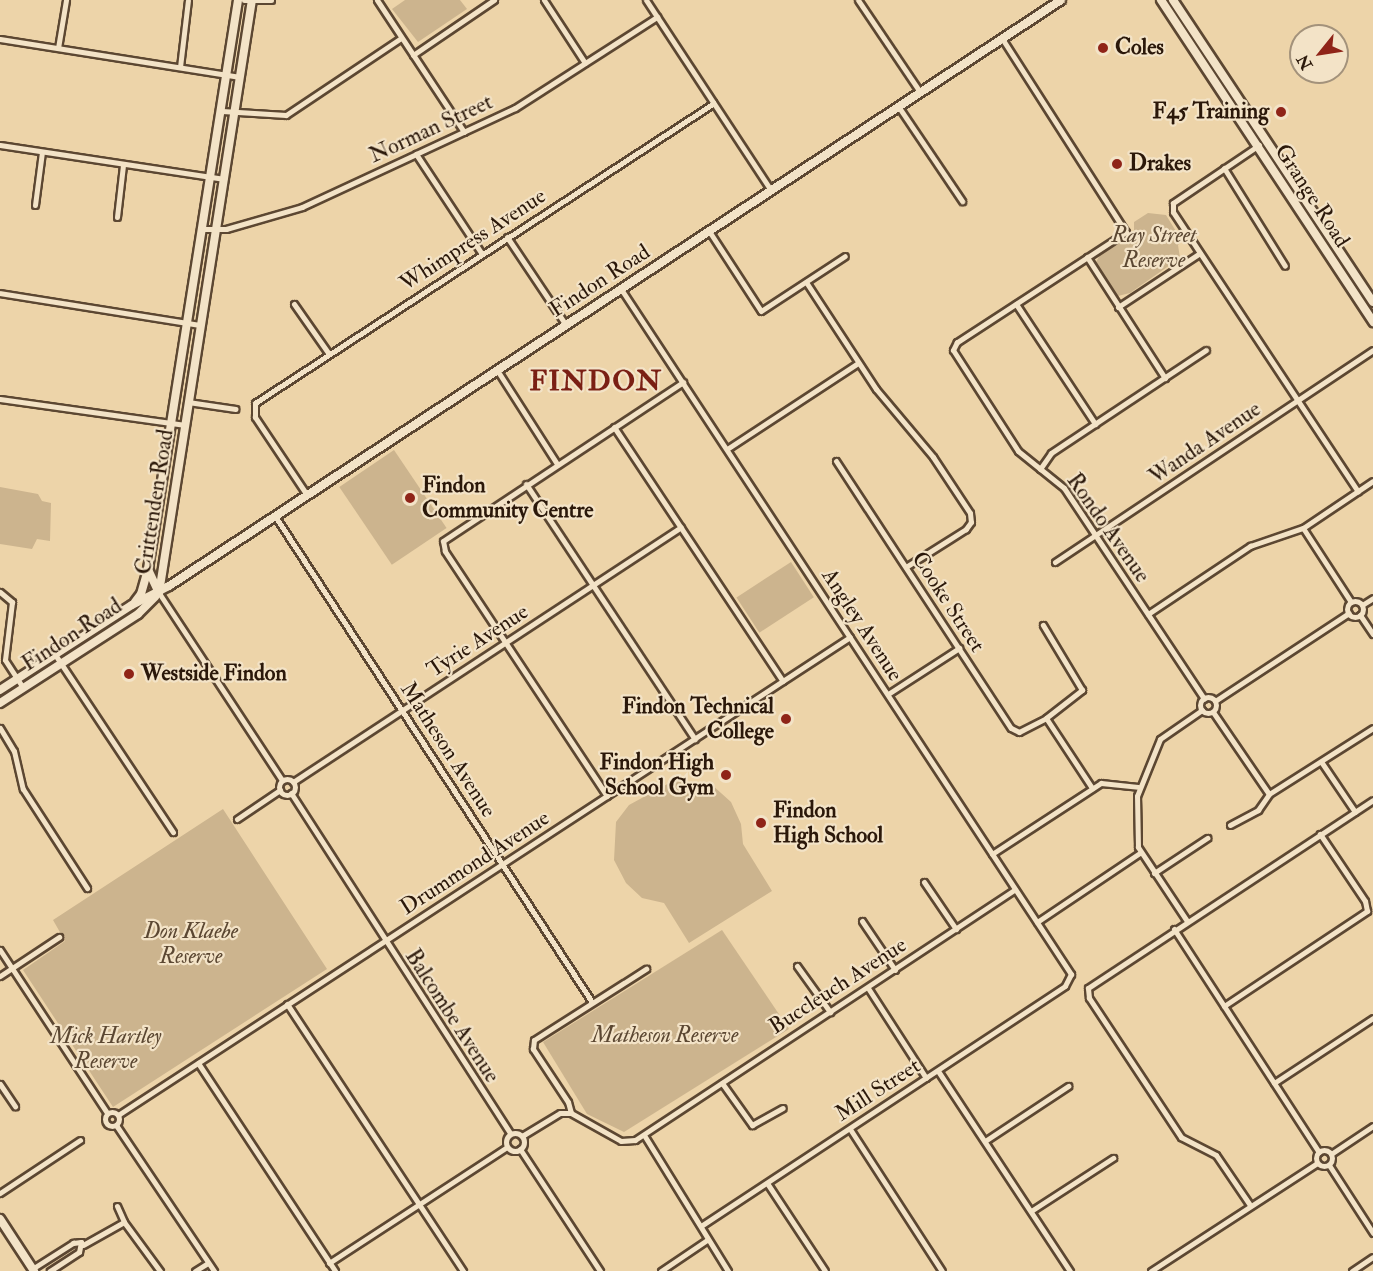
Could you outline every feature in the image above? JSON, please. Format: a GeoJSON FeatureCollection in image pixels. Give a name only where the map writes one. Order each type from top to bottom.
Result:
{"type":"FeatureCollection","features":[{"type":"Feature","properties":{"kind":"main road","name":"Crittenden Road"},"geometry":{"type":"LineString","coordinates":[[159,592],[148,569],[186,322],[228,75],[238,0]]}},
{"type":"Feature","properties":{"kind":"main road","name":"Crittenden Road"},"geometry":{"type":"LineString","coordinates":[[159,592],[200,325],[236,112],[249,0]]}},
{"type":"Feature","properties":{"kind":"main road","name":"Findon Road"},"geometry":{"type":"LineString","coordinates":[[0,690],[54,653],[132,605],[159,592],[1061,0]]}},
{"type":"Feature","properties":{"kind":"main road","name":"Grange Road"},"geometry":{"type":"LineString","coordinates":[[1161,0],[1373,322]]}},
{"type":"Feature","properties":{"kind":"main road","name":"Grange Road"},"geometry":{"type":"LineString","coordinates":[[1173,0],[1373,302]]}},
{"type":"Feature","properties":{"kind":"main road"},"geometry":{"type":"LineString","coordinates":[[1212,78],[1219,69]]}},
{"type":"Feature","properties":{"kind":"main road"},"geometry":{"type":"LineString","coordinates":[[1212,78],[1225,79]]}},
{"type":"Feature","properties":{"kind":"main road"},"geometry":{"type":"LineString","coordinates":[[164,563],[170,573],[185,575]]}},
{"type":"Feature","properties":{"kind":"main road"},"geometry":{"type":"LineString","coordinates":[[132,605],[141,594],[148,569]]}},
{"type":"Feature","properties":{"kind":"main road","name":"Findon Road"},"geometry":{"type":"LineString","coordinates":[[0,703],[138,614],[159,592]]}},
{"type":"Feature","properties":{"kind":"main road"},"geometry":{"type":"LineString","coordinates":[[94,642],[95,629]]}},
{"type":"Feature","properties":{"kind":"main road"},"geometry":{"type":"LineString","coordinates":[[0,1220],[33,1270]]}},
{"type":"Feature","properties":{"kind":"street"},"geometry":{"type":"LineString","coordinates":[[58,48],[66,0]]}},
{"type":"Feature","properties":{"kind":"street"},"geometry":{"type":"LineString","coordinates":[[180,67],[188,0]]}},
{"type":"Feature","properties":{"kind":"street"},"geometry":{"type":"LineString","coordinates":[[249,0],[270,0]]}},
{"type":"Feature","properties":{"kind":"street"},"geometry":{"type":"LineString","coordinates":[[376,0],[464,132]]}},
{"type":"Feature","properties":{"kind":"street"},"geometry":{"type":"LineString","coordinates":[[413,55],[494,0]]}},
{"type":"Feature","properties":{"kind":"street"},"geometry":{"type":"LineString","coordinates":[[544,0],[585,63]]}},
{"type":"Feature","properties":{"kind":"street"},"geometry":{"type":"LineString","coordinates":[[646,0],[771,190]]}},
{"type":"Feature","properties":{"kind":"street"},"geometry":{"type":"LineString","coordinates":[[858,0],[920,92]]}},
{"type":"Feature","properties":{"kind":"street","name":"Norman Street"},"geometry":{"type":"LineString","coordinates":[[202,229],[217,231],[302,207],[464,132],[515,108],[657,17]]}},
{"type":"Feature","properties":{"kind":"street"},"geometry":{"type":"LineString","coordinates":[[222,111],[286,115],[401,38]]}},
{"type":"Feature","properties":{"kind":"street"},"geometry":{"type":"LineString","coordinates":[[0,39],[240,77]]}},
{"type":"Feature","properties":{"kind":"street","name":"Rondo Avenue"},"geometry":{"type":"LineString","coordinates":[[1003,40],[1126,232],[957,342],[954,350],[1018,452],[1064,488],[1204,699]]}},
{"type":"Feature","properties":{"kind":"street","name":"Whimpress Avenue"},"geometry":{"type":"LineString","coordinates":[[307,495],[255,417],[253,408],[255,403],[714,103]]}},
{"type":"Feature","properties":{"kind":"street"},"geometry":{"type":"LineString","coordinates":[[898,106],[962,201]]}},
{"type":"Feature","properties":{"kind":"street"},"geometry":{"type":"LineString","coordinates":[[1266,140],[1172,206],[1358,491]]}},
{"type":"Feature","properties":{"kind":"street"},"geometry":{"type":"LineString","coordinates":[[0,146],[224,179]]}},
{"type":"Feature","properties":{"kind":"street"},"geometry":{"type":"LineString","coordinates":[[35,205],[42,152]]}},
{"type":"Feature","properties":{"kind":"street"},"geometry":{"type":"LineString","coordinates":[[416,154],[482,254]]}},
{"type":"Feature","properties":{"kind":"street"},"geometry":{"type":"LineString","coordinates":[[117,217],[123,165]]}},
{"type":"Feature","properties":{"kind":"street"},"geometry":{"type":"LineString","coordinates":[[1224,168],[1285,267]]}},
{"type":"Feature","properties":{"kind":"street"},"geometry":{"type":"LineString","coordinates":[[709,231],[761,311],[845,256]]}},
{"type":"Feature","properties":{"kind":"street"},"geometry":{"type":"LineString","coordinates":[[507,237],[566,325]]}},
{"type":"Feature","properties":{"kind":"street"},"geometry":{"type":"LineString","coordinates":[[1118,307],[1200,252]]}},
{"type":"Feature","properties":{"kind":"street"},"geometry":{"type":"LineString","coordinates":[[1087,257],[1165,378]]}},
{"type":"Feature","properties":{"kind":"street"},"geometry":{"type":"LineString","coordinates":[[806,282],[858,363],[933,457],[969,513],[971,522],[906,567]]}},
{"type":"Feature","properties":{"kind":"street","name":"Angley Avenue"},"geometry":{"type":"LineString","coordinates":[[621,289],[1071,974],[1071,980]]}},
{"type":"Feature","properties":{"kind":"street"},"geometry":{"type":"LineString","coordinates":[[0,293],[200,325]]}},
{"type":"Feature","properties":{"kind":"street"},"geometry":{"type":"LineString","coordinates":[[294,304],[329,354]]}},
{"type":"Feature","properties":{"kind":"street"},"geometry":{"type":"LineString","coordinates":[[1016,304],[1095,424]]}},
{"type":"Feature","properties":{"kind":"street"},"geometry":{"type":"LineString","coordinates":[[1040,470],[1051,453],[1206,350]]}},
{"type":"Feature","properties":{"kind":"street","name":"Wanda Avenue"},"geometry":{"type":"LineString","coordinates":[[1055,562],[1373,350]]}},
{"type":"Feature","properties":{"kind":"street"},"geometry":{"type":"LineString","coordinates":[[727,449],[858,363]]}},
{"type":"Feature","properties":{"kind":"street"},"geometry":{"type":"LineString","coordinates":[[497,370],[557,464]]}},
{"type":"Feature","properties":{"kind":"street"},"geometry":{"type":"LineString","coordinates":[[607,796],[446,551],[443,541],[683,382]]}},
{"type":"Feature","properties":{"kind":"street"},"geometry":{"type":"LineString","coordinates":[[0,399],[185,425]]}},
{"type":"Feature","properties":{"kind":"street"},"geometry":{"type":"LineString","coordinates":[[188,402],[235,409]]}},
{"type":"Feature","properties":{"kind":"street"},"geometry":{"type":"LineString","coordinates":[[614,427],[783,681]]}},
{"type":"Feature","properties":{"kind":"street","name":"Cooke Street"},"geometry":{"type":"LineString","coordinates":[[836,461],[1011,728],[1026,730],[1079,696],[1082,690],[1042,625]]}},
{"type":"Feature","properties":{"kind":"street"},"geometry":{"type":"LineString","coordinates":[[1148,614],[1250,546],[1303,528],[1373,482]]}},
{"type":"Feature","properties":{"kind":"street"},"geometry":{"type":"LineString","coordinates":[[526,484],[695,739]]}},
{"type":"Feature","properties":{"kind":"street","name":"Matheson Avenue"},"geometry":{"type":"LineString","coordinates":[[275,516],[592,1002]]}},
{"type":"Feature","properties":{"kind":"street","name":"Tyrie Avenue"},"geometry":{"type":"LineString","coordinates":[[293,782],[681,527]]}},
{"type":"Feature","properties":{"kind":"street"},"geometry":{"type":"LineString","coordinates":[[1303,528],[1351,602],[1362,605]]}},
{"type":"Feature","properties":{"kind":"street"},"geometry":{"type":"LineString","coordinates":[[0,592],[12,602],[5,660],[23,688]]}},
{"type":"Feature","properties":{"kind":"street"},"geometry":{"type":"LineString","coordinates":[[159,592],[282,780],[280,790],[237,819]]}},
{"type":"Feature","properties":{"kind":"street"},"geometry":{"type":"LineString","coordinates":[[1360,615],[1362,605],[1373,598]]}},
{"type":"Feature","properties":{"kind":"street"},"geometry":{"type":"LineString","coordinates":[[1349,613],[1351,602]]}},
{"type":"Feature","properties":{"kind":"street"},"geometry":{"type":"LineString","coordinates":[[1202,710],[1204,699],[1215,701],[1349,613],[1360,615],[1373,634]]}},
{"type":"Feature","properties":{"kind":"street","name":"Drummond Avenue"},"geometry":{"type":"LineString","coordinates":[[118,1115],[850,636]]}},
{"type":"Feature","properties":{"kind":"street"},"geometry":{"type":"LineString","coordinates":[[888,694],[959,648]]}},
{"type":"Feature","properties":{"kind":"street"},"geometry":{"type":"LineString","coordinates":[[54,653],[173,832]]}},
{"type":"Feature","properties":{"kind":"street"},"geometry":{"type":"LineString","coordinates":[[1215,701],[1213,712],[1269,794]]}},
{"type":"Feature","properties":{"kind":"street"},"geometry":{"type":"LineString","coordinates":[[1187,921],[1141,852],[1136,818],[1138,787],[1160,739],[1202,710],[1213,712]]}},
{"type":"Feature","properties":{"kind":"street"},"geometry":{"type":"LineString","coordinates":[[1046,718],[1092,788]]}},
{"type":"Feature","properties":{"kind":"street"},"geometry":{"type":"LineString","coordinates":[[0,728],[14,751],[23,789],[87,888]]}},
{"type":"Feature","properties":{"kind":"street"},"geometry":{"type":"LineString","coordinates":[[1230,825],[1258,810],[1269,794],[1322,763],[1373,728]]}},
{"type":"Feature","properties":{"kind":"street"},"geometry":{"type":"LineString","coordinates":[[1322,763],[1355,812]]}},
{"type":"Feature","properties":{"kind":"street"},"geometry":{"type":"LineString","coordinates":[[280,790],[291,793],[293,782],[282,780]]}},
{"type":"Feature","properties":{"kind":"street"},"geometry":{"type":"LineString","coordinates":[[992,854],[1092,788],[1106,782],[1138,787]]}},
{"type":"Feature","properties":{"kind":"street","name":"Balcombe Avenue"},"geometry":{"type":"LineString","coordinates":[[291,793],[510,1133]]}},
{"type":"Feature","properties":{"kind":"street"},"geometry":{"type":"LineString","coordinates":[[1250,1205],[1216,1155],[1181,1137],[1087,990],[1173,929],[1373,800]]}},
{"type":"Feature","properties":{"kind":"street"},"geometry":{"type":"LineString","coordinates":[[1224,1006],[1367,911],[1365,901],[1320,834]]}},
{"type":"Feature","properties":{"kind":"street"},"geometry":{"type":"LineString","coordinates":[[1154,873],[1208,838]]}},
{"type":"Feature","properties":{"kind":"street"},"geometry":{"type":"LineString","coordinates":[[1037,922],[1141,852]]}},
{"type":"Feature","properties":{"kind":"street"},"geometry":{"type":"LineString","coordinates":[[924,882],[956,929]]}},
{"type":"Feature","properties":{"kind":"street","name":"Buccleuch Avenue"},"geometry":{"type":"LineString","coordinates":[[571,1113],[621,1141],[644,1135],[1015,889]]}},
{"type":"Feature","properties":{"kind":"street"},"geometry":{"type":"LineString","coordinates":[[862,921],[895,970]]}},
{"type":"Feature","properties":{"kind":"street"},"geometry":{"type":"LineString","coordinates":[[1173,929],[1320,1152],[1331,1154],[1373,1126]]}},
{"type":"Feature","properties":{"kind":"street"},"geometry":{"type":"LineString","coordinates":[[0,976],[59,937]]}},
{"type":"Feature","properties":{"kind":"street"},"geometry":{"type":"LineString","coordinates":[[0,950],[107,1113],[107,1125],[116,1125]]}},
{"type":"Feature","properties":{"kind":"street"},"geometry":{"type":"LineString","coordinates":[[797,966],[830,1012]]}},
{"type":"Feature","properties":{"kind":"street"},"geometry":{"type":"LineString","coordinates":[[507,1147],[510,1133],[522,1136],[560,1113],[571,1113],[568,1102],[532,1044],[592,1002],[646,969]]}},
{"type":"Feature","properties":{"kind":"street","name":"Mill Street"},"geometry":{"type":"LineString","coordinates":[[702,1225],[938,1071],[1071,980]]}},
{"type":"Feature","properties":{"kind":"street"},"geometry":{"type":"LineString","coordinates":[[868,988],[926,1078]]}},
{"type":"Feature","properties":{"kind":"street"},"geometry":{"type":"LineString","coordinates":[[287,1004],[463,1271]]}},
{"type":"Feature","properties":{"kind":"street"},"geometry":{"type":"LineString","coordinates":[[1274,1083],[1373,1018]]}},
{"type":"Feature","properties":{"kind":"street"},"geometry":{"type":"LineString","coordinates":[[198,1063],[335,1271]]}},
{"type":"Feature","properties":{"kind":"street"},"geometry":{"type":"LineString","coordinates":[[938,1071],[1070,1271]]}},
{"type":"Feature","properties":{"kind":"street"},"geometry":{"type":"LineString","coordinates":[[722,1083],[752,1125],[783,1108]]}},
{"type":"Feature","properties":{"kind":"street"},"geometry":{"type":"LineString","coordinates":[[0,1084],[15,1107]]}},
{"type":"Feature","properties":{"kind":"street"},"geometry":{"type":"LineString","coordinates":[[985,1141],[1068,1086]]}},
{"type":"Feature","properties":{"kind":"street"},"geometry":{"type":"LineString","coordinates":[[107,1113],[118,1115],[116,1125],[214,1271]]}},
{"type":"Feature","properties":{"kind":"street"},"geometry":{"type":"LineString","coordinates":[[850,1129],[942,1271]]}},
{"type":"Feature","properties":{"kind":"street"},"geometry":{"type":"LineString","coordinates":[[644,1135],[702,1225],[707,1240],[728,1271]]}},
{"type":"Feature","properties":{"kind":"street"},"geometry":{"type":"LineString","coordinates":[[522,1136],[520,1149],[600,1271]]}},
{"type":"Feature","properties":{"kind":"street"},"geometry":{"type":"LineString","coordinates":[[0,1193],[80,1140]]}},
{"type":"Feature","properties":{"kind":"street"},"geometry":{"type":"LineString","coordinates":[[329,1263],[507,1147],[520,1149]]}},
{"type":"Feature","properties":{"kind":"street"},"geometry":{"type":"LineString","coordinates":[[1317,1163],[1320,1152]]}},
{"type":"Feature","properties":{"kind":"street"},"geometry":{"type":"LineString","coordinates":[[1331,1154],[1329,1165],[1373,1233]]}},
{"type":"Feature","properties":{"kind":"street"},"geometry":{"type":"LineString","coordinates":[[1031,1211],[1113,1158]]}},
{"type":"Feature","properties":{"kind":"street"},"geometry":{"type":"LineString","coordinates":[[1151,1271],[1317,1163],[1329,1165]]}},
{"type":"Feature","properties":{"kind":"street"},"geometry":{"type":"LineString","coordinates":[[767,1183],[825,1271]]}},
{"type":"Feature","properties":{"kind":"street"},"geometry":{"type":"LineString","coordinates":[[117,1206],[124,1222],[160,1271]]}},
{"type":"Feature","properties":{"kind":"street"},"geometry":{"type":"LineString","coordinates":[[50,1271],[83,1245],[124,1222]]}},
{"type":"Feature","properties":{"kind":"street"},"geometry":{"type":"LineString","coordinates":[[661,1271],[707,1240]]}},
{"type":"Feature","properties":{"kind":"street"},"geometry":{"type":"LineString","coordinates":[[33,1270],[73,1243],[83,1245]]}},
{"type":"Feature","properties":{"kind":"street"},"geometry":{"type":"LineString","coordinates":[[1352,1271],[1373,1257]]}},
{"type":"Feature","properties":{"kind":"street"},"geometry":{"type":"LineString","coordinates":[[195,1271],[207,1263]]}},
{"type":"Feature","properties":{"kind":"green space"},"geometry":{"type":"Polygon","coordinates":[[[405,0],[460,0],[467,9],[418,42],[392,9],[405,0]]]}},
{"type":"Feature","properties":{"kind":"green space","name":"Ray Street Reserve"},"geometry":{"type":"Polygon","coordinates":[[[1148,213],[1166,215],[1182,241],[1178,245],[1180,258],[1130,293],[1118,296],[1096,262],[1100,255],[1134,235],[1134,222],[1148,213]]]}},
{"type":"Feature","properties":{"kind":"green space"},"geometry":{"type":"Polygon","coordinates":[[[394,450],[447,528],[392,565],[339,487],[394,450]]]}},
{"type":"Feature","properties":{"kind":"green space"},"geometry":{"type":"Polygon","coordinates":[[[0,487],[38,494],[42,501],[51,503],[50,541],[37,539],[32,549],[0,544],[0,487]]]}},
{"type":"Feature","properties":{"kind":"green space"},"geometry":{"type":"Polygon","coordinates":[[[791,562],[814,597],[759,633],[736,597],[791,562]]]}},
{"type":"Feature","properties":{"kind":"green space"},"geometry":{"type":"Polygon","coordinates":[[[673,781],[711,784],[731,802],[741,824],[743,844],[772,891],[689,943],[664,903],[642,898],[626,883],[614,860],[616,822],[629,805],[673,781]]]}},
{"type":"Feature","properties":{"kind":"green space","name":"Don Klaebe Reserve"},"geometry":{"type":"Polygon","coordinates":[[[223,809],[327,969],[113,1107],[23,970],[65,941],[53,920],[223,809]]]}},
{"type":"Feature","properties":{"kind":"green space","name":"Matheson Reserve"},"geometry":{"type":"Polygon","coordinates":[[[722,930],[789,1029],[624,1132],[587,1114],[543,1042],[722,930]]]}},
{"type":"Feature","properties":{"kind":"place","name":"Coles"},"geometry":{"type":"Point","coordinates":[1103,48]}},
{"type":"Feature","properties":{"kind":"place","name":"F45 Training"},"geometry":{"type":"Point","coordinates":[1281,112]}},
{"type":"Feature","properties":{"kind":"place","name":"Drakes"},"geometry":{"type":"Point","coordinates":[1117,164]}},
{"type":"Feature","properties":{"kind":"place","name":"Findon Community Centre"},"geometry":{"type":"Point","coordinates":[410,498]}},
{"type":"Feature","properties":{"kind":"place","name":"Westside Findon"},"geometry":{"type":"Point","coordinates":[129,674]}},
{"type":"Feature","properties":{"kind":"place","name":"Findon Technical College"},"geometry":{"type":"Point","coordinates":[786,719]}},
{"type":"Feature","properties":{"kind":"place","name":"Findon High School Gym"},"geometry":{"type":"Point","coordinates":[726,775]}},
{"type":"Feature","properties":{"kind":"place","name":"Findon High School"},"geometry":{"type":"Point","coordinates":[761,823]}},
{"type":"Feature","properties":{"kind":"district","name":"FINDON"},"geometry":{"type":"Point","coordinates":[596,382]}},
{"type":"Feature","properties":{"kind":"park label","name":"Mick Hartley Reserve"},"geometry":{"type":"Point","coordinates":[106,1048]}}]}
